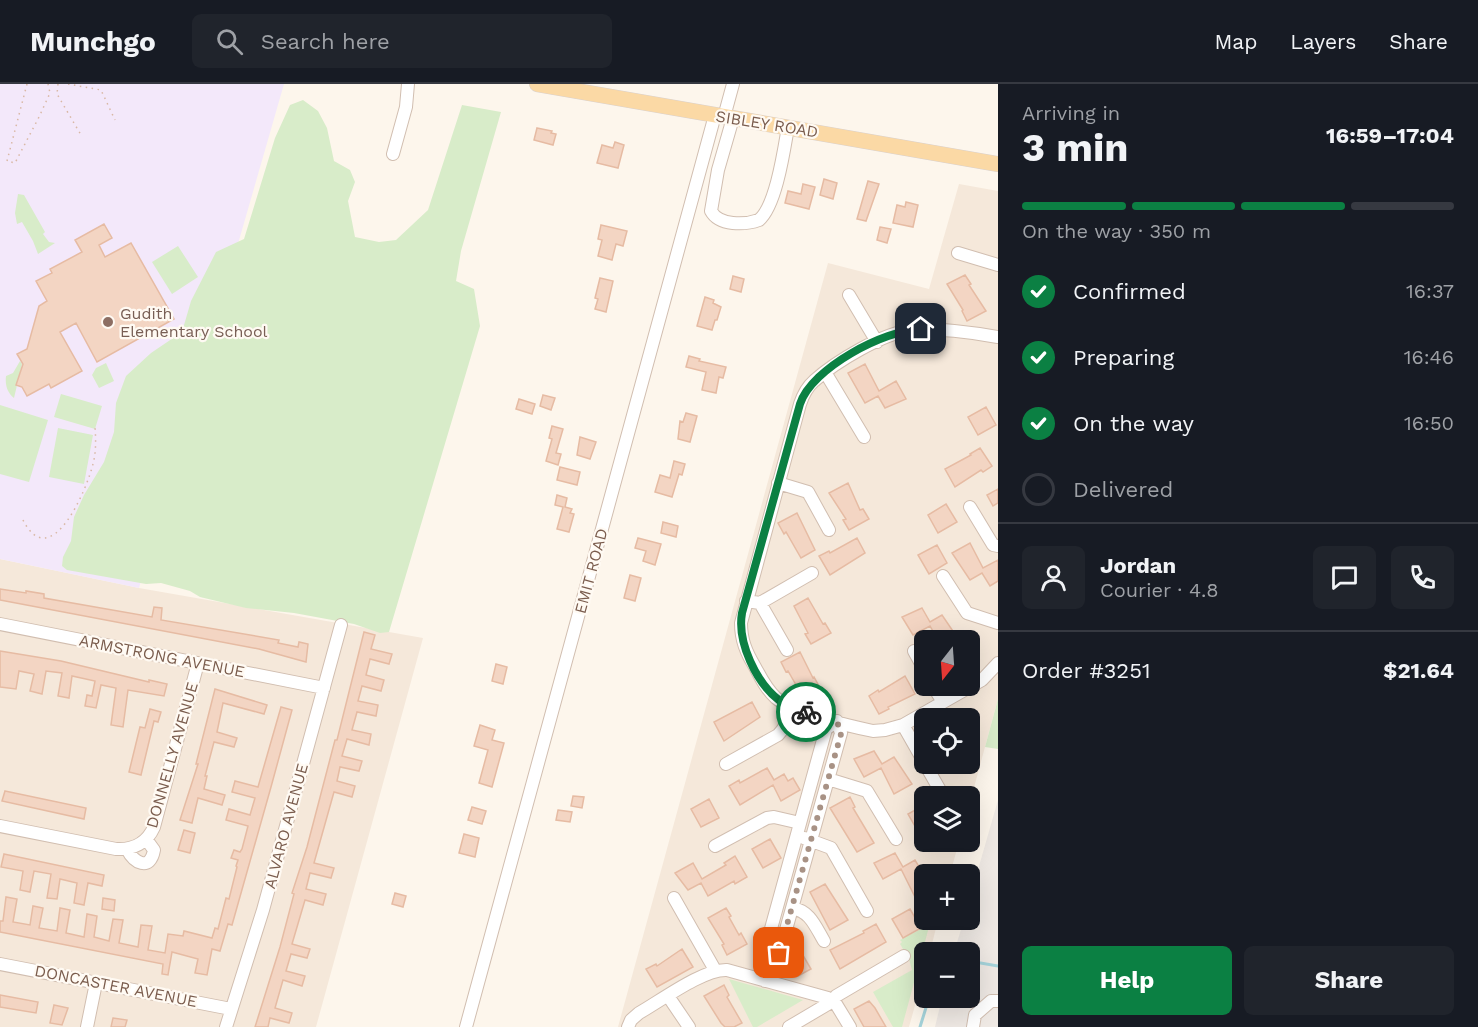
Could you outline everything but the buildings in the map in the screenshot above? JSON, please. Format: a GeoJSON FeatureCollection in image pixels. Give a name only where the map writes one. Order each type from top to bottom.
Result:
{"type":"FeatureCollection","features":[{"type":"Feature","properties":{"kind":"main road","name":"SIBLEY ROAD"},"geometry":{"type":"LineString","coordinates":[[537,84],[590,89],[724,117],[998,164]]}},
{"type":"Feature","properties":{"kind":"street"},"geometry":{"type":"LineString","coordinates":[[393,154],[406,107],[408,84]]}},
{"type":"Feature","properties":{"kind":"street"},"geometry":{"type":"LineString","coordinates":[[733,84],[724,117],[711,211],[716,217],[732,223],[752,222],[759,220],[768,210],[788,127]]}},
{"type":"Feature","properties":{"kind":"street","name":"EMIT ROAD"},"geometry":{"type":"LineString","coordinates":[[466,1027],[724,117]]}},
{"type":"Feature","properties":{"kind":"street"},"geometry":{"type":"LineString","coordinates":[[958,254],[998,265]]}},
{"type":"Feature","properties":{"kind":"street"},"geometry":{"type":"LineString","coordinates":[[849,295],[877,342]]}},
{"type":"Feature","properties":{"kind":"street"},"geometry":{"type":"LineString","coordinates":[[998,337],[910,330],[893,334],[850,355],[814,381],[802,398],[741,623],[746,652],[769,690],[782,702],[794,708],[873,731],[903,725],[982,680],[998,663]]}},
{"type":"Feature","properties":{"kind":"street"},"geometry":{"type":"LineString","coordinates":[[825,372],[864,436]]}},
{"type":"Feature","properties":{"kind":"street"},"geometry":{"type":"LineString","coordinates":[[778,483],[808,492],[829,530]]}},
{"type":"Feature","properties":{"kind":"street"},"geometry":{"type":"LineString","coordinates":[[970,507],[993,545],[998,546]]}},
{"type":"Feature","properties":{"kind":"street"},"geometry":{"type":"LineString","coordinates":[[746,601],[760,603],[812,573]]}},
{"type":"Feature","properties":{"kind":"street"},"geometry":{"type":"LineString","coordinates":[[943,576],[967,613],[998,623]]}},
{"type":"Feature","properties":{"kind":"street"},"geometry":{"type":"LineString","coordinates":[[760,603],[787,650]]}},
{"type":"Feature","properties":{"kind":"street","name":"ARMSTRONG AVENUE"},"geometry":{"type":"LineString","coordinates":[[0,624],[324,688]]}},
{"type":"Feature","properties":{"kind":"street","name":"ALVARO AVENUE"},"geometry":{"type":"LineString","coordinates":[[226,1027],[263,910],[341,625]]}},
{"type":"Feature","properties":{"kind":"street","name":"DONNELLY AVENUE"},"geometry":{"type":"LineString","coordinates":[[127,849],[146,839],[154,827],[198,663]]}},
{"type":"Feature","properties":{"kind":"street"},"geometry":{"type":"LineString","coordinates":[[939,696],[943,702]]}},
{"type":"Feature","properties":{"kind":"street"},"geometry":{"type":"LineString","coordinates":[[726,764],[778,735],[794,708]]}},
{"type":"Feature","properties":{"kind":"street"},"geometry":{"type":"LineString","coordinates":[[765,981],[775,969],[841,734],[837,721]]}},
{"type":"Feature","properties":{"kind":"street"},"geometry":{"type":"LineString","coordinates":[[765,981],[761,965],[826,729],[837,721]]}},
{"type":"Feature","properties":{"kind":"street"},"geometry":{"type":"LineString","coordinates":[[903,725],[914,744]]}},
{"type":"Feature","properties":{"kind":"street"},"geometry":{"type":"LineString","coordinates":[[828,779],[867,791],[896,839]]}},
{"type":"Feature","properties":{"kind":"street"},"geometry":{"type":"LineString","coordinates":[[809,792],[823,795]]}},
{"type":"Feature","properties":{"kind":"street"},"geometry":{"type":"LineString","coordinates":[[715,846],[767,818],[774,817],[800,823]]}},
{"type":"Feature","properties":{"kind":"street"},"geometry":{"type":"LineString","coordinates":[[0,826],[116,849],[127,849],[136,862],[148,862],[153,858],[154,850],[146,839]]}},
{"type":"Feature","properties":{"kind":"street"},"geometry":{"type":"LineString","coordinates":[[797,836],[831,848],[867,911]]}},
{"type":"Feature","properties":{"kind":"street"},"geometry":{"type":"LineString","coordinates":[[674,898],[715,970]]}},
{"type":"Feature","properties":{"kind":"street"},"geometry":{"type":"LineString","coordinates":[[792,908],[802,910],[824,941]]}},
{"type":"Feature","properties":{"kind":"street"},"geometry":{"type":"LineString","coordinates":[[775,916],[788,921]]}},
{"type":"Feature","properties":{"kind":"street"},"geometry":{"type":"LineString","coordinates":[[789,1027],[904,956]]}},
{"type":"Feature","properties":{"kind":"street","name":"DONCASTER AVENUE"},"geometry":{"type":"LineString","coordinates":[[0,964],[231,1009]]}},
{"type":"Feature","properties":{"kind":"street"},"geometry":{"type":"LineString","coordinates":[[628,1027],[639,1012],[715,970],[727,970],[833,1001],[850,1027]]}},
{"type":"Feature","properties":{"kind":"street"},"geometry":{"type":"LineString","coordinates":[[87,1027],[96,983]]}},
{"type":"Feature","properties":{"kind":"street"},"geometry":{"type":"LineString","coordinates":[[668,996],[689,1027]]}},
{"type":"Feature","properties":{"kind":"street"},"geometry":{"type":"LineString","coordinates":[[974,1027],[975,1016],[991,1001],[998,1001]]}},
{"type":"Feature","properties":{"kind":"path"},"geometry":{"type":"LineString","coordinates":[[27,84],[7,160],[15,163],[49,94],[48,84]]}},
{"type":"Feature","properties":{"kind":"path"},"geometry":{"type":"LineString","coordinates":[[58,84],[57,94],[81,135]]}},
{"type":"Feature","properties":{"kind":"path"},"geometry":{"type":"LineString","coordinates":[[68,84],[101,90],[115,120]]}},
{"type":"Feature","properties":{"kind":"path"},"geometry":{"type":"LineString","coordinates":[[49,94],[57,94]]}},
{"type":"Feature","properties":{"kind":"path"},"geometry":{"type":"LineString","coordinates":[[23,520],[28,530],[42,537],[62,530],[69,521],[88,481],[94,462],[95,428]]}},
{"type":"Feature","properties":{"kind":"shaded area","name":"Gudith Elementary School"},"geometry":{"type":"Polygon","coordinates":[[[0,84],[284,84],[139,588],[0,559],[0,84]]]}},
{"type":"Feature","properties":{"kind":"shaded area"},"geometry":{"type":"Polygon","coordinates":[[[959,184],[998,191],[998,699],[980,765],[980,708],[914,708],[914,774],[978,774],[974,786],[914,786],[914,852],[956,852],[953,864],[914,864],[914,930],[936,930],[932,942],[914,942],[914,1008],[909,1027],[618,1027],[828,263],[929,289],[959,184]]]}},
{"type":"Feature","properties":{"kind":"shaded area"},"geometry":{"type":"Polygon","coordinates":[[[0,559],[139,588],[423,638],[316,1027],[0,1027],[0,559]]]}},
{"type":"Feature","properties":{"kind":"shaded area"},"geometry":{"type":"Polygon","coordinates":[[[998,800],[998,1027],[935,1027],[940,1008],[980,1008],[980,942],[957,942],[961,930],[980,930],[980,864],[998,800]]]}},
{"type":"Feature","properties":{"kind":"green space"},"geometry":{"type":"Polygon","coordinates":[[[303,100],[318,111],[327,128],[334,161],[350,170],[355,182],[348,201],[355,237],[379,242],[396,240],[428,210],[462,105],[501,112],[461,251],[456,281],[474,289],[480,326],[389,632],[380,633],[354,624],[294,613],[246,608],[200,597],[190,591],[161,583],[146,584],[67,570],[62,566],[63,557],[71,541],[74,517],[104,462],[114,432],[116,403],[126,376],[151,353],[182,332],[191,301],[216,252],[244,239],[275,138],[290,105],[303,100]]]}},
{"type":"Feature","properties":{"kind":"green space"},"geometry":{"type":"Polygon","coordinates":[[[18,194],[24,195],[49,242],[55,243],[38,254],[22,222],[17,224],[15,213],[18,194]]]}},
{"type":"Feature","properties":{"kind":"green space"},"geometry":{"type":"Polygon","coordinates":[[[178,246],[198,277],[172,294],[152,262],[178,246]]]}},
{"type":"Feature","properties":{"kind":"green space"},"geometry":{"type":"Polygon","coordinates":[[[20,361],[22,364],[14,398],[7,388],[6,376],[13,373],[20,361]]]}},
{"type":"Feature","properties":{"kind":"green space"},"geometry":{"type":"Polygon","coordinates":[[[106,363],[114,381],[99,388],[92,375],[96,368],[106,363]]]}},
{"type":"Feature","properties":{"kind":"green space"},"geometry":{"type":"Polygon","coordinates":[[[61,394],[102,406],[95,429],[54,417],[61,394]]]}},
{"type":"Feature","properties":{"kind":"green space"},"geometry":{"type":"Polygon","coordinates":[[[0,405],[48,420],[29,482],[0,474],[0,405]]]}},
{"type":"Feature","properties":{"kind":"green space"},"geometry":{"type":"Polygon","coordinates":[[[58,428],[93,435],[84,484],[49,477],[58,428]]]}},
{"type":"Feature","properties":{"kind":"green space"},"geometry":{"type":"Polygon","coordinates":[[[998,699],[998,749],[985,747],[998,699]]]}},
{"type":"Feature","properties":{"kind":"green space"},"geometry":{"type":"Polygon","coordinates":[[[919,930],[928,930],[925,942],[914,942],[914,983],[902,1027],[893,1027],[873,992],[912,970],[909,959],[911,957],[906,954],[900,940],[919,930]]]}},
{"type":"Feature","properties":{"kind":"green space"},"geometry":{"type":"Polygon","coordinates":[[[729,979],[803,1000],[757,1027],[753,1027],[729,979]]]}},
{"type":"Feature","properties":{"kind":"waterway"},"geometry":{"type":"LineString","coordinates":[[980,963],[998,966]]}},
{"type":"Feature","properties":{"kind":"waterway"},"geometry":{"type":"LineString","coordinates":[[920,1027],[926,1008]]}},
{"type":"Feature","properties":{"kind":"way so far"},"geometry":{"type":"LineString","coordinates":[[779,953],[841,734],[837,721],[806,712]]}},
{"type":"Feature","properties":{"kind":"place","name":"Gudith Elementary School"},"geometry":{"type":"Point","coordinates":[108,322]}},
{"type":"Feature","properties":{"kind":"route"},"geometry":{"type":"LineString","coordinates":[[806,712],[782,702],[764,684],[746,652],[741,633],[742,613],[800,404],[808,387],[814,381],[850,355],[893,334],[921,329]]}}]}
